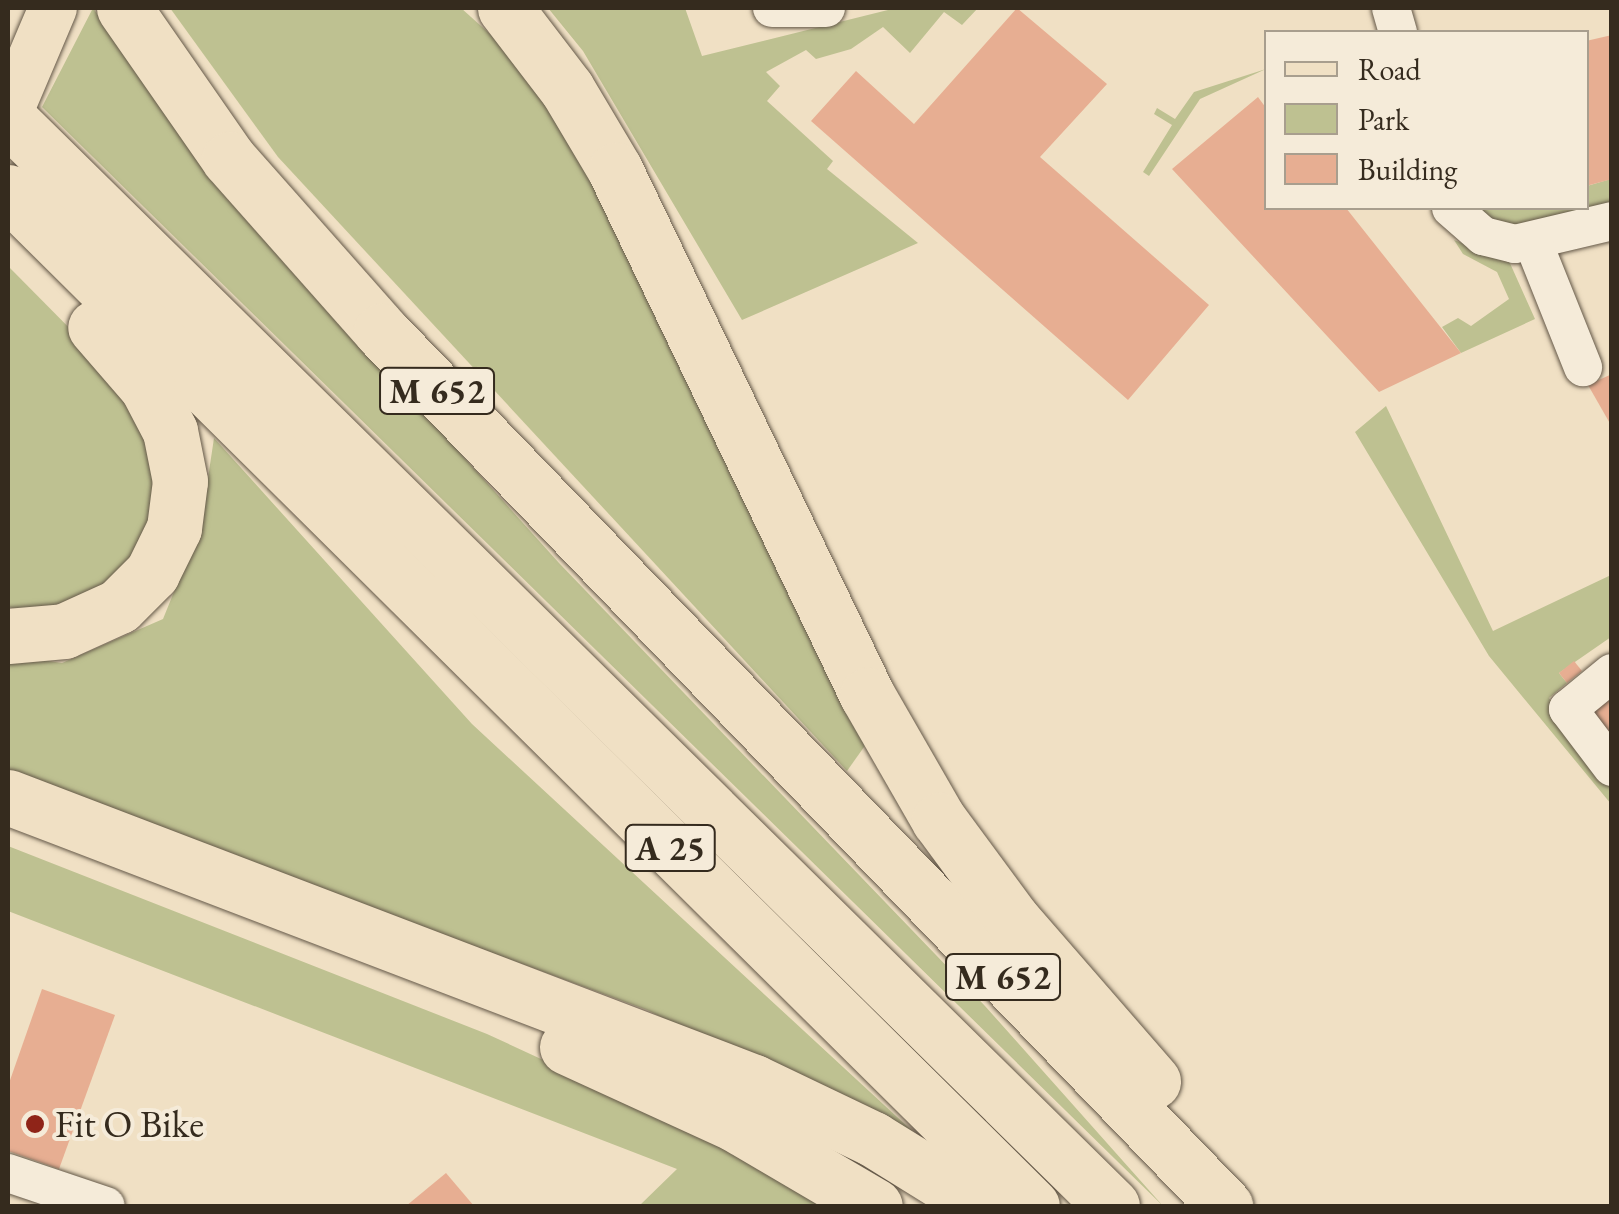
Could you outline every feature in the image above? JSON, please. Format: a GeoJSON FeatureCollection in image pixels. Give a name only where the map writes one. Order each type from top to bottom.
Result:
{"type":"FeatureCollection","features":[{"type":"Feature","properties":{"kind":"highway","name":"M 652"},"geometry":{"type":"LineString","coordinates":[[124,8],[229,158],[380,332],[1225,1206]]}},
{"type":"Feature","properties":{"kind":"highway"},"geometry":{"type":"LineString","coordinates":[[505,8],[568,89],[615,170],[867,695],[939,820],[1057,974],[1264,1206]]}},
{"type":"Feature","properties":{"kind":"highway","name":"A 25"},"geometry":{"type":"LineString","coordinates":[[8,116],[1112,1206]]}},
{"type":"Feature","properties":{"kind":"highway","name":"A 25"},"geometry":{"type":"LineString","coordinates":[[8,192],[1032,1206]]}},
{"type":"Feature","properties":{"kind":"highway"},"geometry":{"type":"LineString","coordinates":[[8,241],[148,387],[170,431],[180,482],[168,547],[132,595],[78,628],[8,636]]}},
{"type":"Feature","properties":{"kind":"highway"},"geometry":{"type":"LineString","coordinates":[[8,796],[778,1092],[981,1206]]}},
{"type":"Feature","properties":{"kind":"highway"},"geometry":{"type":"LineString","coordinates":[[8,818],[632,1074],[875,1206]]}},
{"type":"Feature","properties":{"kind":"main road"},"geometry":{"type":"LineString","coordinates":[[8,116],[52,8]]}},
{"type":"Feature","properties":{"kind":"street"},"geometry":{"type":"LineString","coordinates":[[772,8],[802,14],[826,8]]}},
{"type":"Feature","properties":{"kind":"street"},"geometry":{"type":"LineString","coordinates":[[1454,210],[1483,236],[1533,242],[1612,222]]}},
{"type":"Feature","properties":{"kind":"street"},"geometry":{"type":"LineString","coordinates":[[1533,242],[1583,367]]}},
{"type":"Feature","properties":{"kind":"street"},"geometry":{"type":"LineString","coordinates":[[1612,674],[1568,710],[1612,767]]}},
{"type":"Feature","properties":{"kind":"street"},"geometry":{"type":"LineString","coordinates":[[8,1172],[106,1206]]}},
{"type":"Feature","properties":{"kind":"green space"},"geometry":{"type":"Polygon","coordinates":[[[93,8],[205,170],[559,563],[985,1006],[1163,1206],[42,107],[93,8]]]}},
{"type":"Feature","properties":{"kind":"green space"},"geometry":{"type":"Polygon","coordinates":[[[170,8],[461,8],[520,61],[601,197],[869,740],[847,771],[278,157],[170,8]]]}},
{"type":"Feature","properties":{"kind":"green space"},"geometry":{"type":"Polygon","coordinates":[[[548,8],[685,8],[702,56],[896,8],[978,8],[962,25],[944,12],[910,53],[883,27],[851,49],[816,59],[806,50],[766,72],[780,86],[767,101],[833,161],[827,169],[918,243],[742,320],[583,51],[548,8]]]}},
{"type":"Feature","properties":{"kind":"green space"},"geometry":{"type":"Polygon","coordinates":[[[1264,70],[1200,99],[1149,176],[1143,172],[1172,125],[1154,114],[1157,108],[1175,119],[1194,92],[1264,70]]]}},
{"type":"Feature","properties":{"kind":"green space"},"geometry":{"type":"Polygon","coordinates":[[[1611,179],[1611,209],[1536,228],[1492,223],[1473,210],[1589,210],[1589,185],[1611,179]]]}},
{"type":"Feature","properties":{"kind":"green space"},"geometry":{"type":"Polygon","coordinates":[[[1454,240],[1509,261],[1535,319],[1461,353],[1442,327],[1458,318],[1471,326],[1509,299],[1497,272],[1463,254],[1454,240]]]}},
{"type":"Feature","properties":{"kind":"green space"},"geometry":{"type":"Polygon","coordinates":[[[8,266],[99,358],[155,448],[151,535],[127,571],[85,601],[37,613],[8,607],[8,266]]]}},
{"type":"Feature","properties":{"kind":"green space"},"geometry":{"type":"Polygon","coordinates":[[[1386,406],[1493,631],[1611,575],[1611,637],[1559,673],[1567,683],[1549,698],[1611,786],[1611,804],[1489,656],[1355,432],[1386,406]]]}},
{"type":"Feature","properties":{"kind":"green space"},"geometry":{"type":"Polygon","coordinates":[[[214,438],[472,724],[936,1153],[647,1010],[8,774],[8,655],[62,663],[163,619],[201,525],[214,438]]]}},
{"type":"Feature","properties":{"kind":"green space"},"geometry":{"type":"Polygon","coordinates":[[[8,846],[487,1034],[710,1137],[829,1206],[639,1206],[677,1169],[8,911],[8,846]]]}},
{"type":"Feature","properties":{"kind":"building"},"geometry":{"type":"Polygon","coordinates":[[[1017,8],[1107,84],[1040,157],[1209,305],[1128,400],[811,121],[856,71],[914,124],[1017,8]]]}},
{"type":"Feature","properties":{"kind":"building"},"geometry":{"type":"Polygon","coordinates":[[[1612,35],[1612,179],[1589,185],[1589,40],[1612,35]]]}},
{"type":"Feature","properties":{"kind":"building"},"geometry":{"type":"Polygon","coordinates":[[[1258,97],[1264,105],[1264,210],[1348,210],[1461,353],[1379,392],[1172,169],[1258,97]]]}},
{"type":"Feature","properties":{"kind":"building"},"geometry":{"type":"Polygon","coordinates":[[[1612,374],[1612,427],[1588,385],[1612,374]]]}},
{"type":"Feature","properties":{"kind":"building"},"geometry":{"type":"Polygon","coordinates":[[[1574,661],[1582,671],[1567,683],[1559,673],[1574,661]]]}},
{"type":"Feature","properties":{"kind":"building"},"geometry":{"type":"Polygon","coordinates":[[[1612,693],[1612,740],[1589,711],[1612,693]]]}},
{"type":"Feature","properties":{"kind":"building"},"geometry":{"type":"Polygon","coordinates":[[[42,989],[115,1015],[59,1169],[8,1151],[8,1086],[42,989]]]}},
{"type":"Feature","properties":{"kind":"building"},"geometry":{"type":"Polygon","coordinates":[[[446,1173],[474,1206],[406,1206],[446,1173]]]}},
{"type":"Feature","properties":{"kind":"place","name":"Fit O Bike"},"geometry":{"type":"Point","coordinates":[35,1124]}}]}
